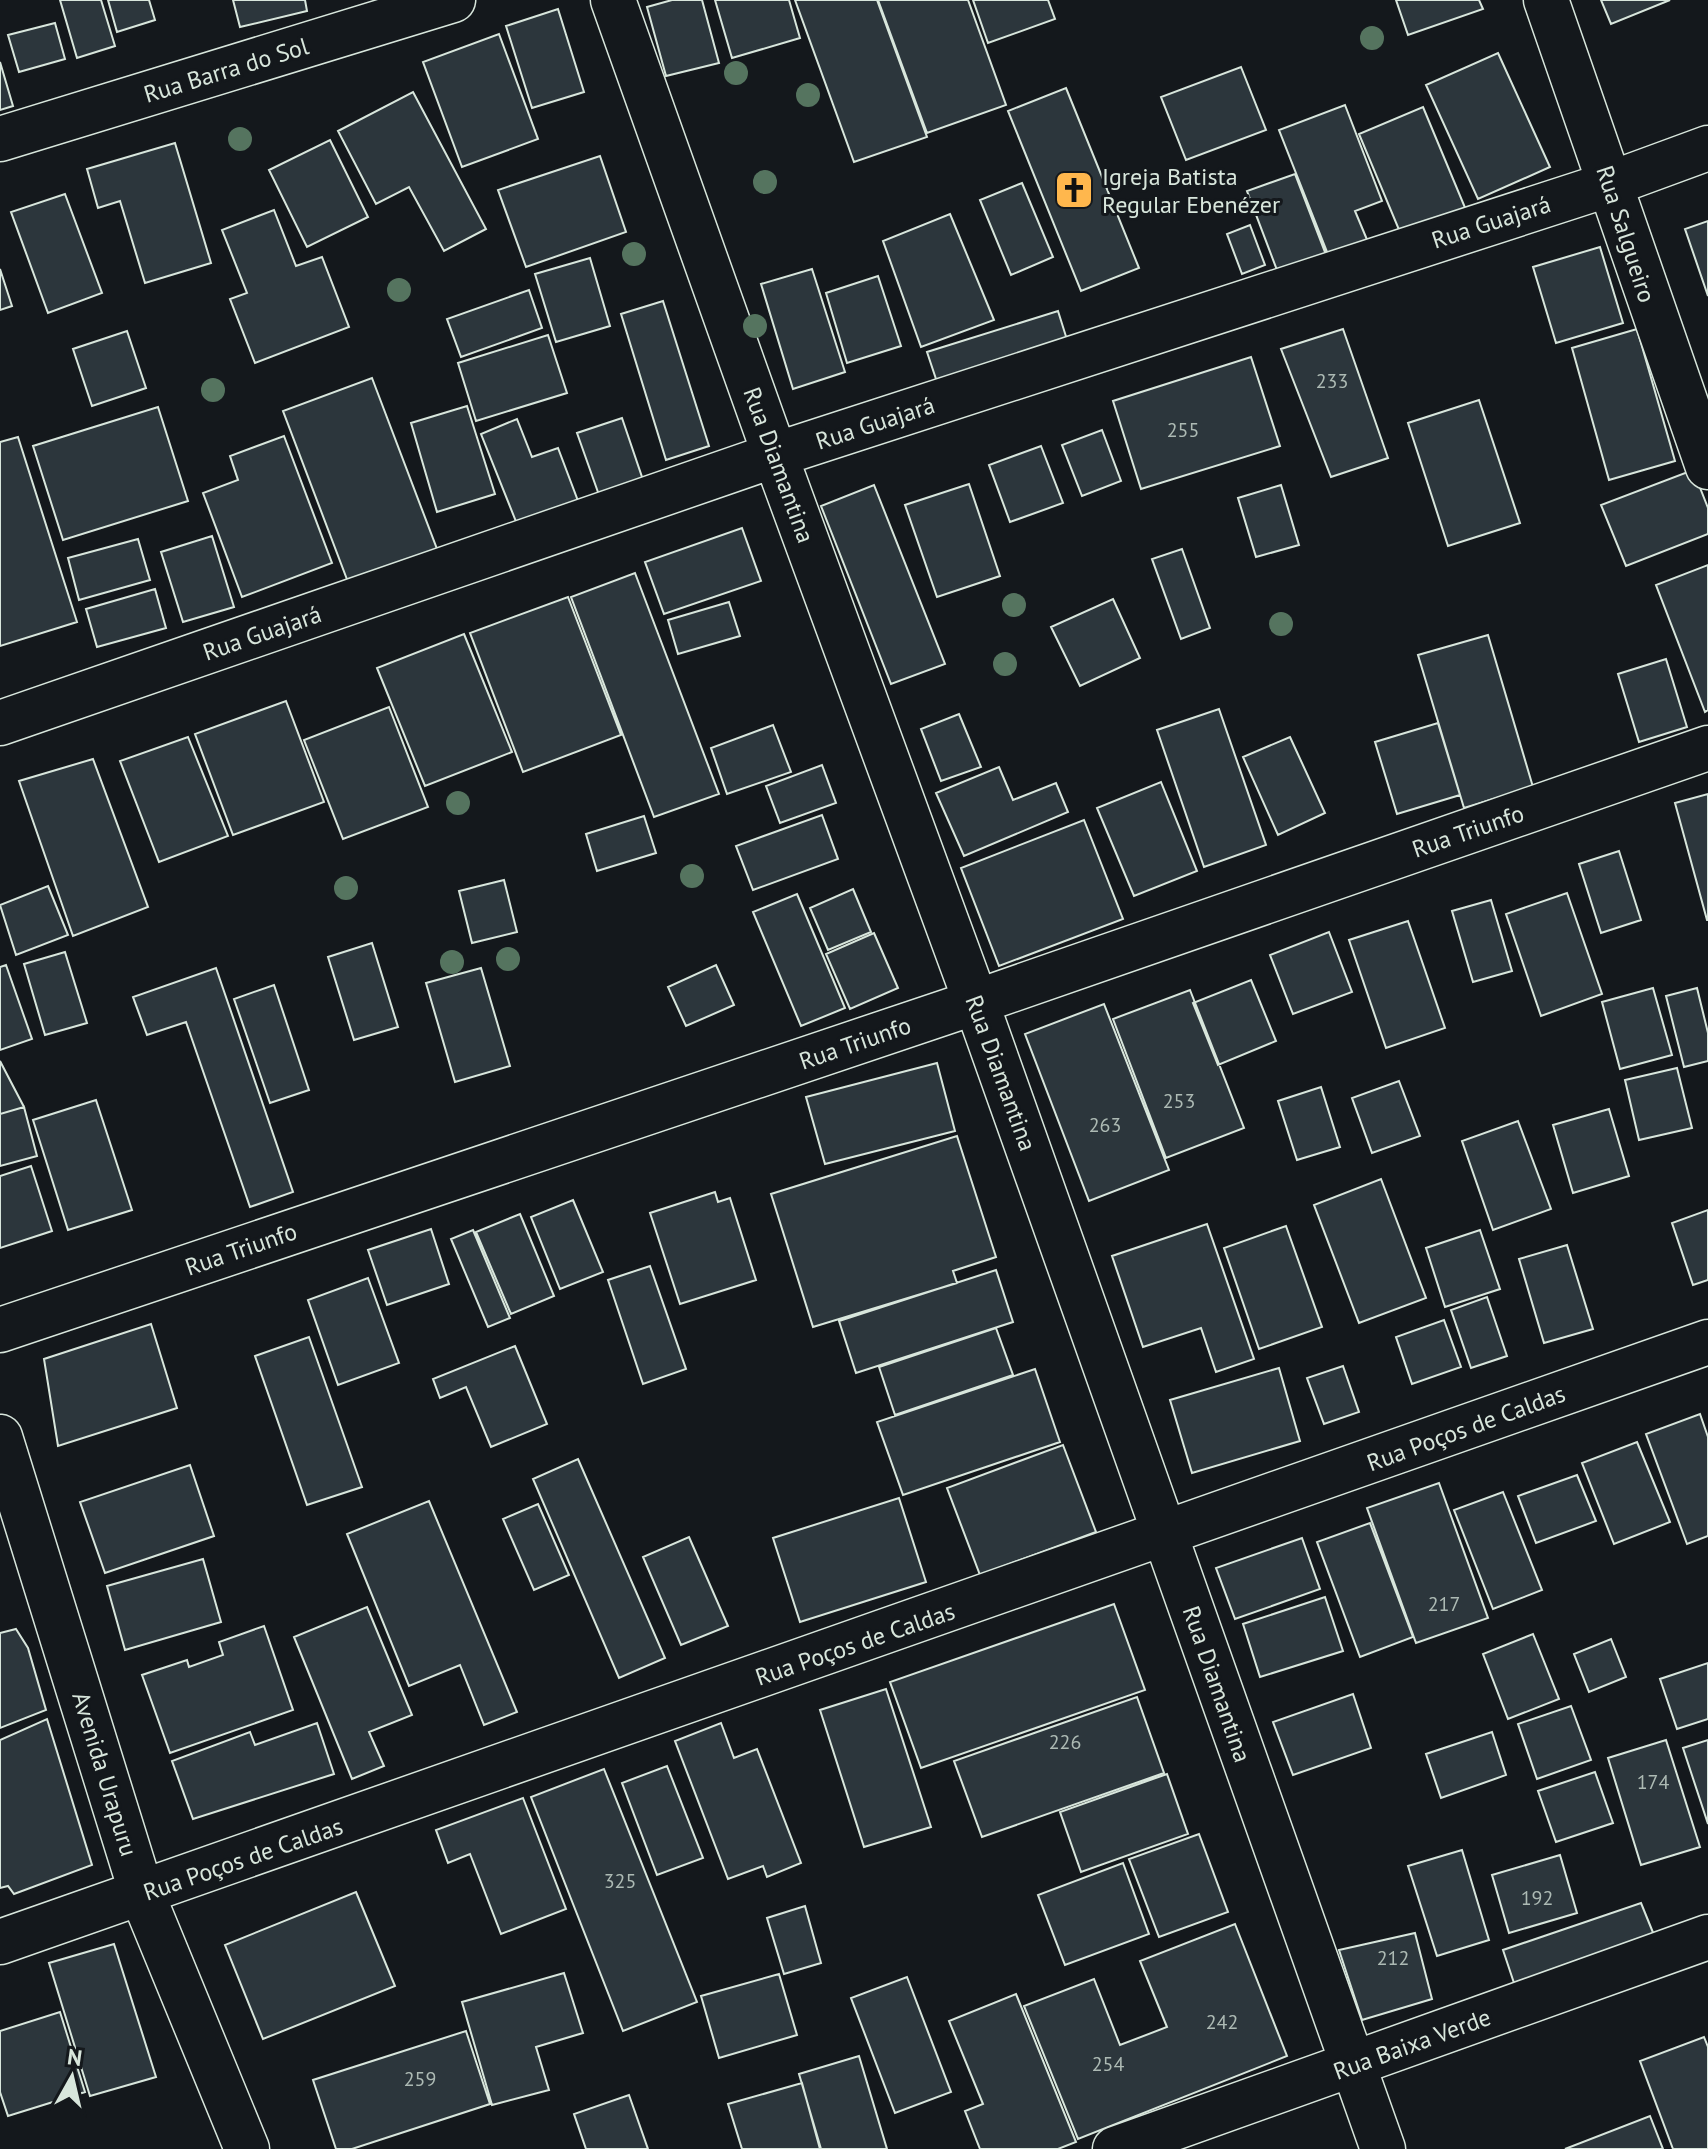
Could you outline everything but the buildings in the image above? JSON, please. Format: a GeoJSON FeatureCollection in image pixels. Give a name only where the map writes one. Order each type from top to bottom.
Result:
{"type":"FeatureCollection","features":[{"type":"Feature","properties":{"kind":"street","name":"Rua Barra do Sol"},"geometry":{"type":"LineString","coordinates":[[0,139],[453,0]]}},
{"type":"Feature","properties":{"kind":"street","name":"Rua Diamantina"},"geometry":{"type":"LineString","coordinates":[[613,0],[775,455],[976,1002],[1351,2067],[1383,2149]]}},
{"type":"Feature","properties":{"kind":"street","name":"Rua Salgueiro"},"geometry":{"type":"LineString","coordinates":[[1546,0],[1708,467]]}},
{"type":"Feature","properties":{"kind":"street","name":"Rua Guajará"},"geometry":{"type":"LineString","coordinates":[[0,723],[775,455],[1610,184],[1708,148]]}},
{"type":"Feature","properties":{"kind":"street","name":"Rua Triunfo"},"geometry":{"type":"LineString","coordinates":[[0,1330],[976,1002],[1708,748]]}},
{"type":"Feature","properties":{"kind":"street","name":"Rua Poços de Caldas"},"geometry":{"type":"LineString","coordinates":[[0,1942],[1708,1342]]}},
{"type":"Feature","properties":{"kind":"street","name":"Avenida Urapuru"},"geometry":{"type":"LineString","coordinates":[[0,1437],[142,1894],[247,2149]]}},
{"type":"Feature","properties":{"kind":"street","name":"Rua Baixa Verde"},"geometry":{"type":"LineString","coordinates":[[1115,2149],[1708,1937]]}},
{"type":"Feature","properties":{"kind":"place","name":"Igreja Batista Regular Ebenézer"},"geometry":{"type":"Point","coordinates":[1074,190]}}]}
